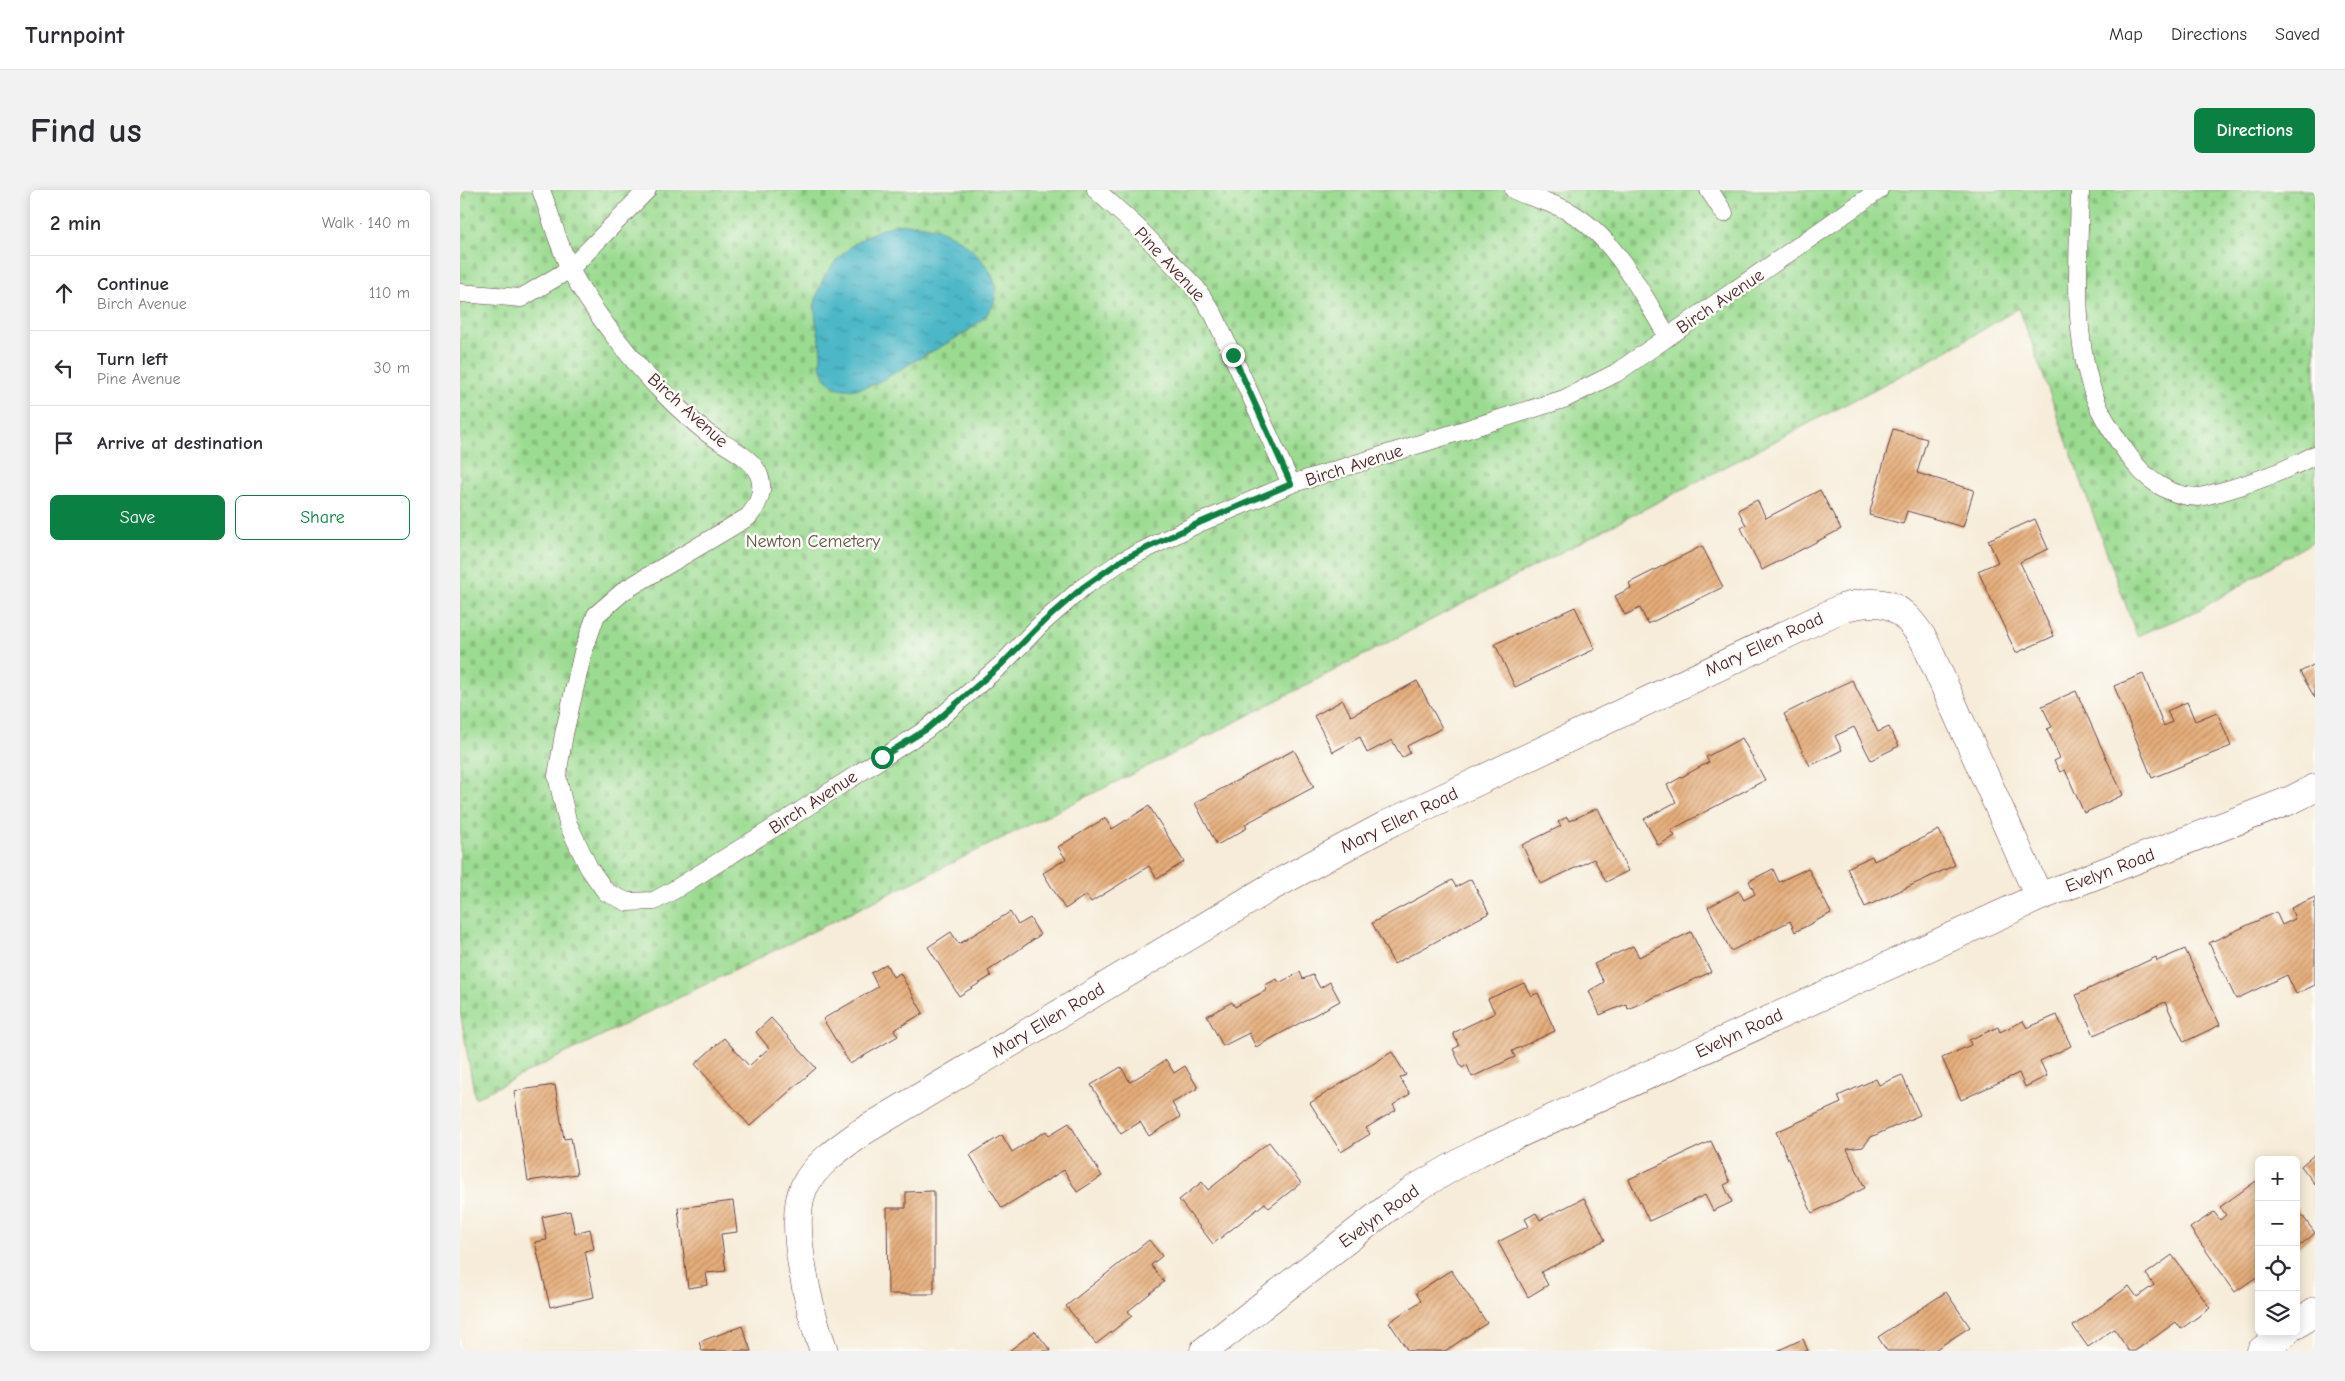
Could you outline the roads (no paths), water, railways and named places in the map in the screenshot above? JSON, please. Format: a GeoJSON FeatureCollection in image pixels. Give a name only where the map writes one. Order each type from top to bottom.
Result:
{"type":"FeatureCollection","features":[{"type":"Feature","properties":{"kind":"street","name":"Mary Ellen Road"},"geometry":{"type":"LineString","coordinates":[[824,1351],[802,1258],[797,1206],[804,1186],[819,1165],[862,1132],[1271,887],[1327,856],[1842,608],[1864,602],[1883,602],[1899,611],[1914,625],[1924,640],[2039,897]]}},
{"type":"Feature","properties":{"kind":"street","name":"Evelyn Road"},"geometry":{"type":"LineString","coordinates":[[1204,1351],[1389,1207],[1423,1184],[1479,1152],[2039,897],[2291,800],[2315,788]]}},
{"type":"Feature","properties":{"kind":"street"},"geometry":{"type":"LineString","coordinates":[[2300,1322],[2315,1311]]}},
{"type":"Feature","properties":{"kind":"street"},"geometry":{"type":"LineString","coordinates":[[2261,1351],[2281,1336]]}},
{"type":"Feature","properties":{"kind":"lane","name":"Birch Avenue"},"geometry":{"type":"LineString","coordinates":[[541,190],[570,269],[600,316],[638,365],[666,396],[706,432],[748,461],[758,474],[760,487],[758,506],[748,517],[625,590],[596,616],[583,652],[556,776],[568,824],[589,868],[606,892],[627,902],[654,900],[674,890],[927,729],[1002,664],[1040,625],[1082,588],[1122,560],[1199,523],[1291,484],[1564,399],[1616,373],[1880,190]]}},
{"type":"Feature","properties":{"kind":"lane"},"geometry":{"type":"LineString","coordinates":[[460,293],[521,298],[570,269],[647,190]]}},
{"type":"Feature","properties":{"kind":"lane","name":"Pine Avenue"},"geometry":{"type":"LineString","coordinates":[[1096,190],[1137,227],[1190,282],[1214,315],[1291,484]]}},
{"type":"Feature","properties":{"kind":"lane"},"geometry":{"type":"LineString","coordinates":[[1514,190],[1539,194],[1598,232],[1642,293],[1668,337]]}},
{"type":"Feature","properties":{"kind":"lane"},"geometry":{"type":"LineString","coordinates":[[1709,190],[1724,213]]}},
{"type":"Feature","properties":{"kind":"lane"},"geometry":{"type":"LineString","coordinates":[[2080,190],[2079,289],[2082,337],[2089,380],[2100,408],[2139,470],[2168,492],[2198,497],[2242,486],[2315,455]]}},
{"type":"Feature","properties":{"kind":"water"},"geometry":{"type":"Polygon","coordinates":[[[900,224],[911,224],[941,231],[959,240],[975,253],[991,273],[996,290],[992,306],[983,319],[968,331],[879,382],[859,388],[835,387],[827,379],[820,365],[821,353],[815,308],[818,293],[824,278],[833,265],[857,242],[871,234],[900,224]]]}},
{"type":"Feature","properties":{"kind":"park label","name":"Newton Cemetery"},"geometry":{"type":"Point","coordinates":[813,541]}}]}
